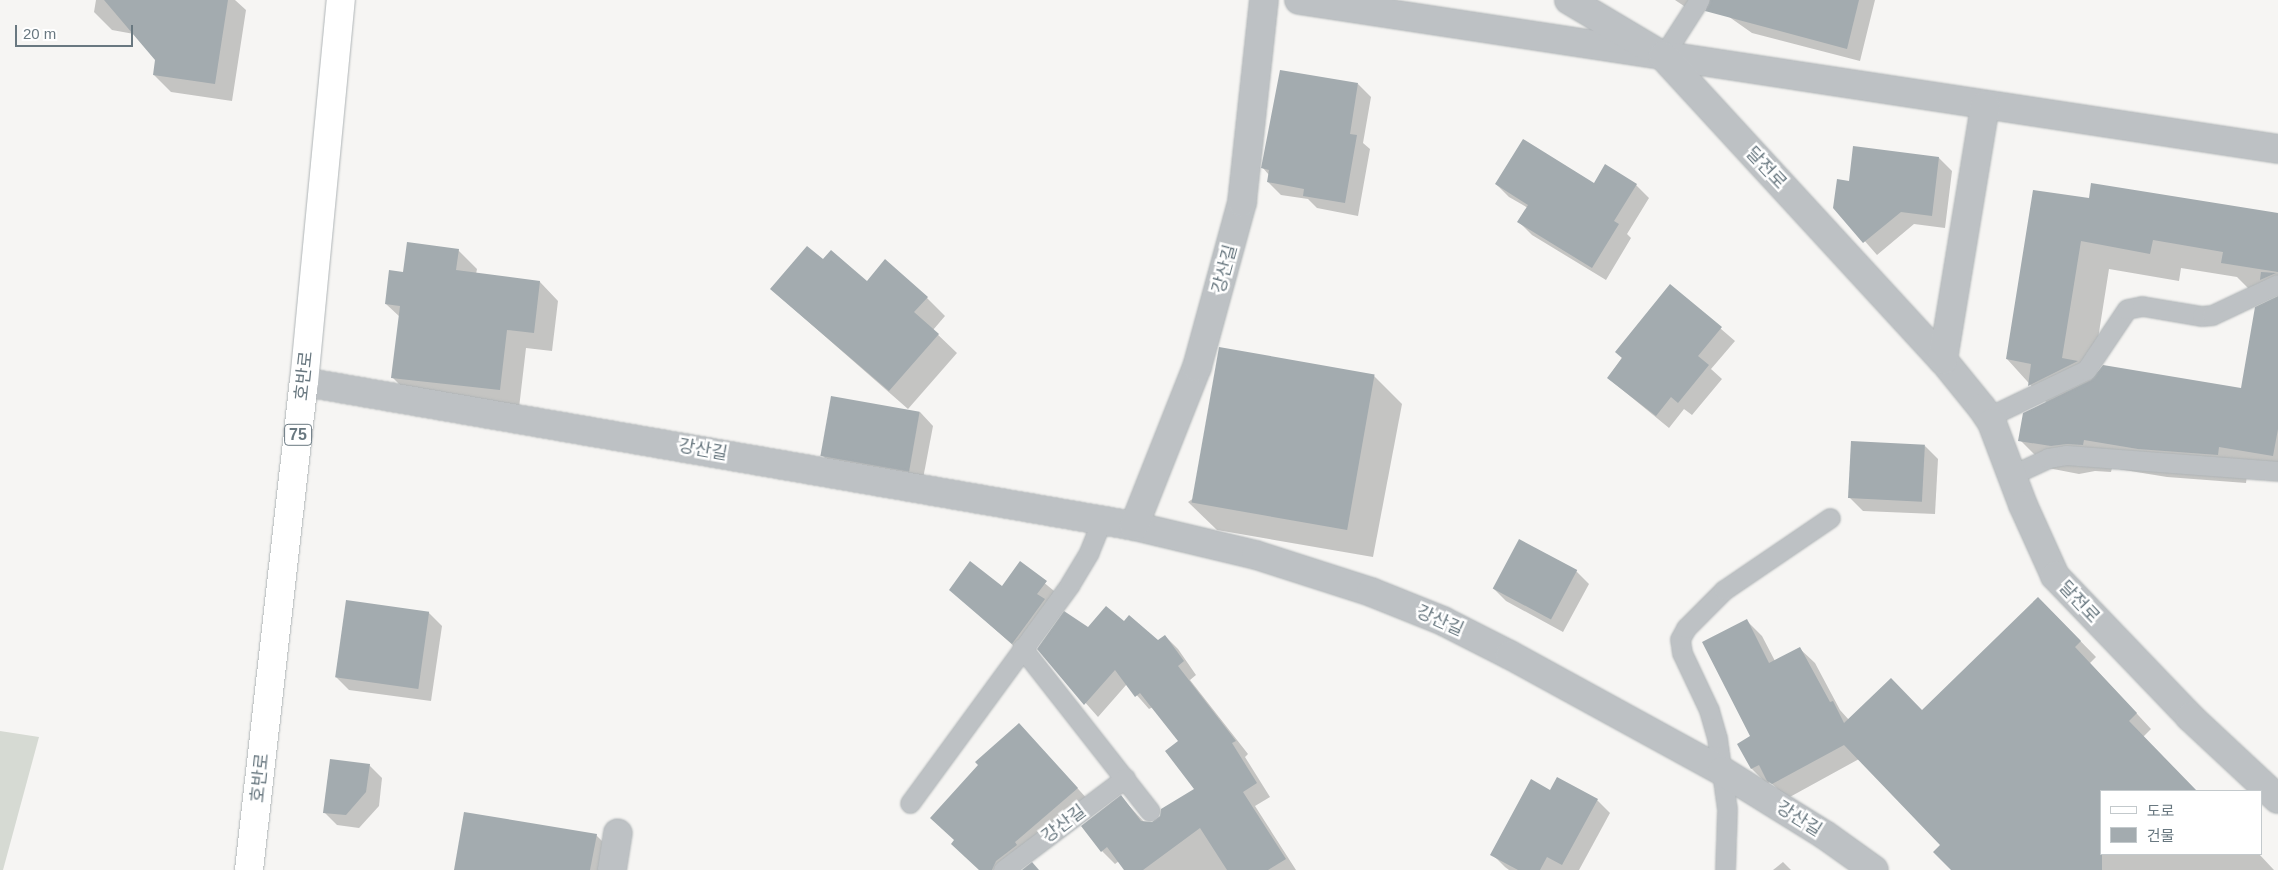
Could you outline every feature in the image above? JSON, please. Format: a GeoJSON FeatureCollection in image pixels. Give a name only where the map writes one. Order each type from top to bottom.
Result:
{"type":"FeatureCollection","features":[{"type":"Feature","properties":{"kind":"main road","name":"호반로"},"geometry":{"type":"LineString","coordinates":[[249,870],[304,382],[341,0]]}},
{"type":"Feature","properties":{"kind":"street","name":"강산길"},"geometry":{"type":"LineString","coordinates":[[1134,526],[1197,367],[1240,210],[1264,0]]}},
{"type":"Feature","properties":{"kind":"street"},"geometry":{"type":"LineString","coordinates":[[1299,0],[2278,149]]}},
{"type":"Feature","properties":{"kind":"street","name":"달전로"},"geometry":{"type":"LineString","coordinates":[[1569,0],[1663,56],[1943,360],[1988,417],[2001,443],[2048,565],[2062,585],[2190,717],[2278,799]]}},
{"type":"Feature","properties":{"kind":"street"},"geometry":{"type":"LineString","coordinates":[[1943,360],[1984,105]]}},
{"type":"Feature","properties":{"kind":"street","name":"강산길"},"geometry":{"type":"LineString","coordinates":[[304,382],[1102,520],[1256,555],[1371,592],[1443,621],[1510,654],[1722,772],[1825,835],[1874,870]]}},
{"type":"Feature","properties":{"kind":"street"},"geometry":{"type":"LineString","coordinates":[[612,870],[618,834]]}},
{"type":"Feature","properties":{"kind":"lane"},"geometry":{"type":"LineString","coordinates":[[1663,56],[1699,0]]}},
{"type":"Feature","properties":{"kind":"lane"},"geometry":{"type":"LineString","coordinates":[[1988,417],[2086,370],[2128,309],[2142,306],[2202,316],[2212,315],[2278,284]]}},
{"type":"Feature","properties":{"kind":"lane"},"geometry":{"type":"LineString","coordinates":[[2012,475],[2048,458],[2066,455],[2278,471]]}},
{"type":"Feature","properties":{"kind":"lane"},"geometry":{"type":"LineString","coordinates":[[1725,870],[1727,809],[1717,738],[1709,710],[1682,653],[1680,639],[1686,628],[1724,590],[1830,518]]}},
{"type":"Feature","properties":{"kind":"lane"},"geometry":{"type":"LineString","coordinates":[[910,803],[1070,584],[1089,552],[1102,520]]}},
{"type":"Feature","properties":{"kind":"lane"},"geometry":{"type":"LineString","coordinates":[[1022,648],[1150,811]]}},
{"type":"Feature","properties":{"kind":"lane","name":"강산길"},"geometry":{"type":"LineString","coordinates":[[1003,870],[1125,778]]}},
{"type":"Feature","properties":{"kind":"lane"},"geometry":{"type":"LineString","coordinates":[[1726,844],[1739,870]]}},
{"type":"Feature","properties":{"kind":"shaded area"},"geometry":{"type":"Polygon","coordinates":[[[0,731],[39,737],[3,870],[0,870],[0,731]]]}},
{"type":"Feature","properties":{"kind":"building"},"geometry":{"type":"Polygon","coordinates":[[[104,0],[228,0],[215,84],[153,75],[155,60],[104,0]]]}},
{"type":"Feature","properties":{"kind":"building"},"geometry":{"type":"Polygon","coordinates":[[[1710,0],[1859,0],[1847,49],[1705,11],[1710,0]]]}},
{"type":"Feature","properties":{"kind":"building"},"geometry":{"type":"Polygon","coordinates":[[[1280,70],[1358,83],[1350,134],[1357,135],[1345,203],[1303,196],[1304,189],[1267,182],[1269,170],[1261,168],[1280,70]]]}},
{"type":"Feature","properties":{"kind":"building"},"geometry":{"type":"Polygon","coordinates":[[[1523,139],[1594,183],[1605,164],[1637,184],[1614,221],[1619,224],[1592,268],[1517,222],[1528,205],[1495,184],[1523,139]]]}},
{"type":"Feature","properties":{"kind":"building"},"geometry":{"type":"Polygon","coordinates":[[[1853,146],[1939,157],[1932,216],[1901,212],[1863,243],[1833,208],[1837,179],[1849,181],[1853,146]]]}},
{"type":"Feature","properties":{"kind":"building"},"geometry":{"type":"Polygon","coordinates":[[[2091,183],[2278,213],[2278,272],[2221,263],[2223,252],[2153,240],[2150,254],[2081,241],[2062,358],[2078,361],[2028,386],[2031,364],[2006,359],[2033,190],[2089,198],[2091,183]]]}},
{"type":"Feature","properties":{"kind":"building"},"geometry":{"type":"Polygon","coordinates":[[[407,242],[459,249],[456,270],[540,281],[534,333],[507,330],[500,390],[391,378],[400,306],[385,304],[389,270],[403,272],[407,242]]]}},
{"type":"Feature","properties":{"kind":"building"},"geometry":{"type":"Polygon","coordinates":[[[807,246],[823,259],[831,250],[867,281],[885,259],[928,297],[914,312],[939,334],[889,391],[770,289],[807,246]]]}},
{"type":"Feature","properties":{"kind":"building"},"geometry":{"type":"Polygon","coordinates":[[[2261,272],[2276,273],[2260,280],[2261,272]]]}},
{"type":"Feature","properties":{"kind":"building"},"geometry":{"type":"Polygon","coordinates":[[[1670,284],[1722,327],[1698,356],[1709,365],[1678,403],[1671,397],[1656,416],[1607,378],[1622,358],[1615,352],[1670,284]]]}},
{"type":"Feature","properties":{"kind":"building"},"geometry":{"type":"Polygon","coordinates":[[[2278,296],[2278,429],[2273,456],[2219,447],[2218,455],[2138,449],[2084,440],[2083,445],[2051,446],[2018,441],[2023,413],[2091,380],[2103,365],[2241,388],[2255,307],[2278,296]]]}},
{"type":"Feature","properties":{"kind":"building"},"geometry":{"type":"Polygon","coordinates":[[[1219,347],[1375,374],[1347,530],[1192,503],[1219,347]]]}},
{"type":"Feature","properties":{"kind":"building"},"geometry":{"type":"Polygon","coordinates":[[[831,396],[920,412],[909,472],[820,456],[831,396]]]}},
{"type":"Feature","properties":{"kind":"building"},"geometry":{"type":"Polygon","coordinates":[[[1851,441],[1925,445],[1922,502],[1848,498],[1851,441]]]}},
{"type":"Feature","properties":{"kind":"building"},"geometry":{"type":"Polygon","coordinates":[[[1519,539],[1577,570],[1551,619],[1493,588],[1519,539]]]}},
{"type":"Feature","properties":{"kind":"building"},"geometry":{"type":"Polygon","coordinates":[[[970,561],[1002,586],[1020,561],[1047,581],[1037,594],[1045,599],[1012,644],[949,590],[970,561]]]}},
{"type":"Feature","properties":{"kind":"building"},"geometry":{"type":"Polygon","coordinates":[[[2038,597],[2081,641],[2075,647],[2137,713],[2129,721],[2196,790],[2100,790],[2100,855],[2102,855],[2102,870],[1951,870],[1933,852],[1940,845],[1844,745],[1772,784],[1767,781],[1759,765],[1751,769],[1737,744],[1750,736],[1702,642],[1747,619],[1769,663],[1800,647],[1830,702],[1833,701],[1844,723],[1891,678],[1922,710],[2038,597]]]}},
{"type":"Feature","properties":{"kind":"building"},"geometry":{"type":"Polygon","coordinates":[[[346,600],[429,612],[418,689],[335,677],[346,600]]]}},
{"type":"Feature","properties":{"kind":"building"},"geometry":{"type":"Polygon","coordinates":[[[1106,606],[1124,621],[1129,615],[1158,640],[1165,635],[1184,661],[1178,666],[1236,741],[1232,743],[1257,783],[1243,792],[1286,859],[1268,870],[1227,870],[1200,828],[1143,870],[1124,870],[1107,847],[1101,852],[1081,826],[1121,795],[1141,821],[1152,822],[1160,816],[1161,809],[1194,789],[1165,751],[1178,741],[1140,693],[1135,697],[1115,670],[1084,705],[1037,649],[1064,611],[1088,627],[1106,606]]]}},
{"type":"Feature","properties":{"kind":"building"},"geometry":{"type":"Polygon","coordinates":[[[1019,723],[1078,788],[1015,842],[1017,845],[996,861],[992,870],[979,870],[951,844],[954,840],[930,818],[978,765],[975,762],[1019,723]]]}},
{"type":"Feature","properties":{"kind":"building"},"geometry":{"type":"Polygon","coordinates":[[[330,759],[370,764],[366,792],[346,815],[323,813],[330,759]]]}},
{"type":"Feature","properties":{"kind":"building"},"geometry":{"type":"Polygon","coordinates":[[[1557,777],[1598,799],[1562,865],[1547,857],[1540,870],[1518,870],[1490,855],[1531,779],[1550,790],[1557,777]]]}},
{"type":"Feature","properties":{"kind":"building"},"geometry":{"type":"Polygon","coordinates":[[[464,812],[597,834],[590,870],[454,870],[464,812]]]}},
{"type":"Feature","properties":{"kind":"building"},"geometry":{"type":"Polygon","coordinates":[[[1032,862],[1039,870],[1022,870],[1032,862]]]}}]}
